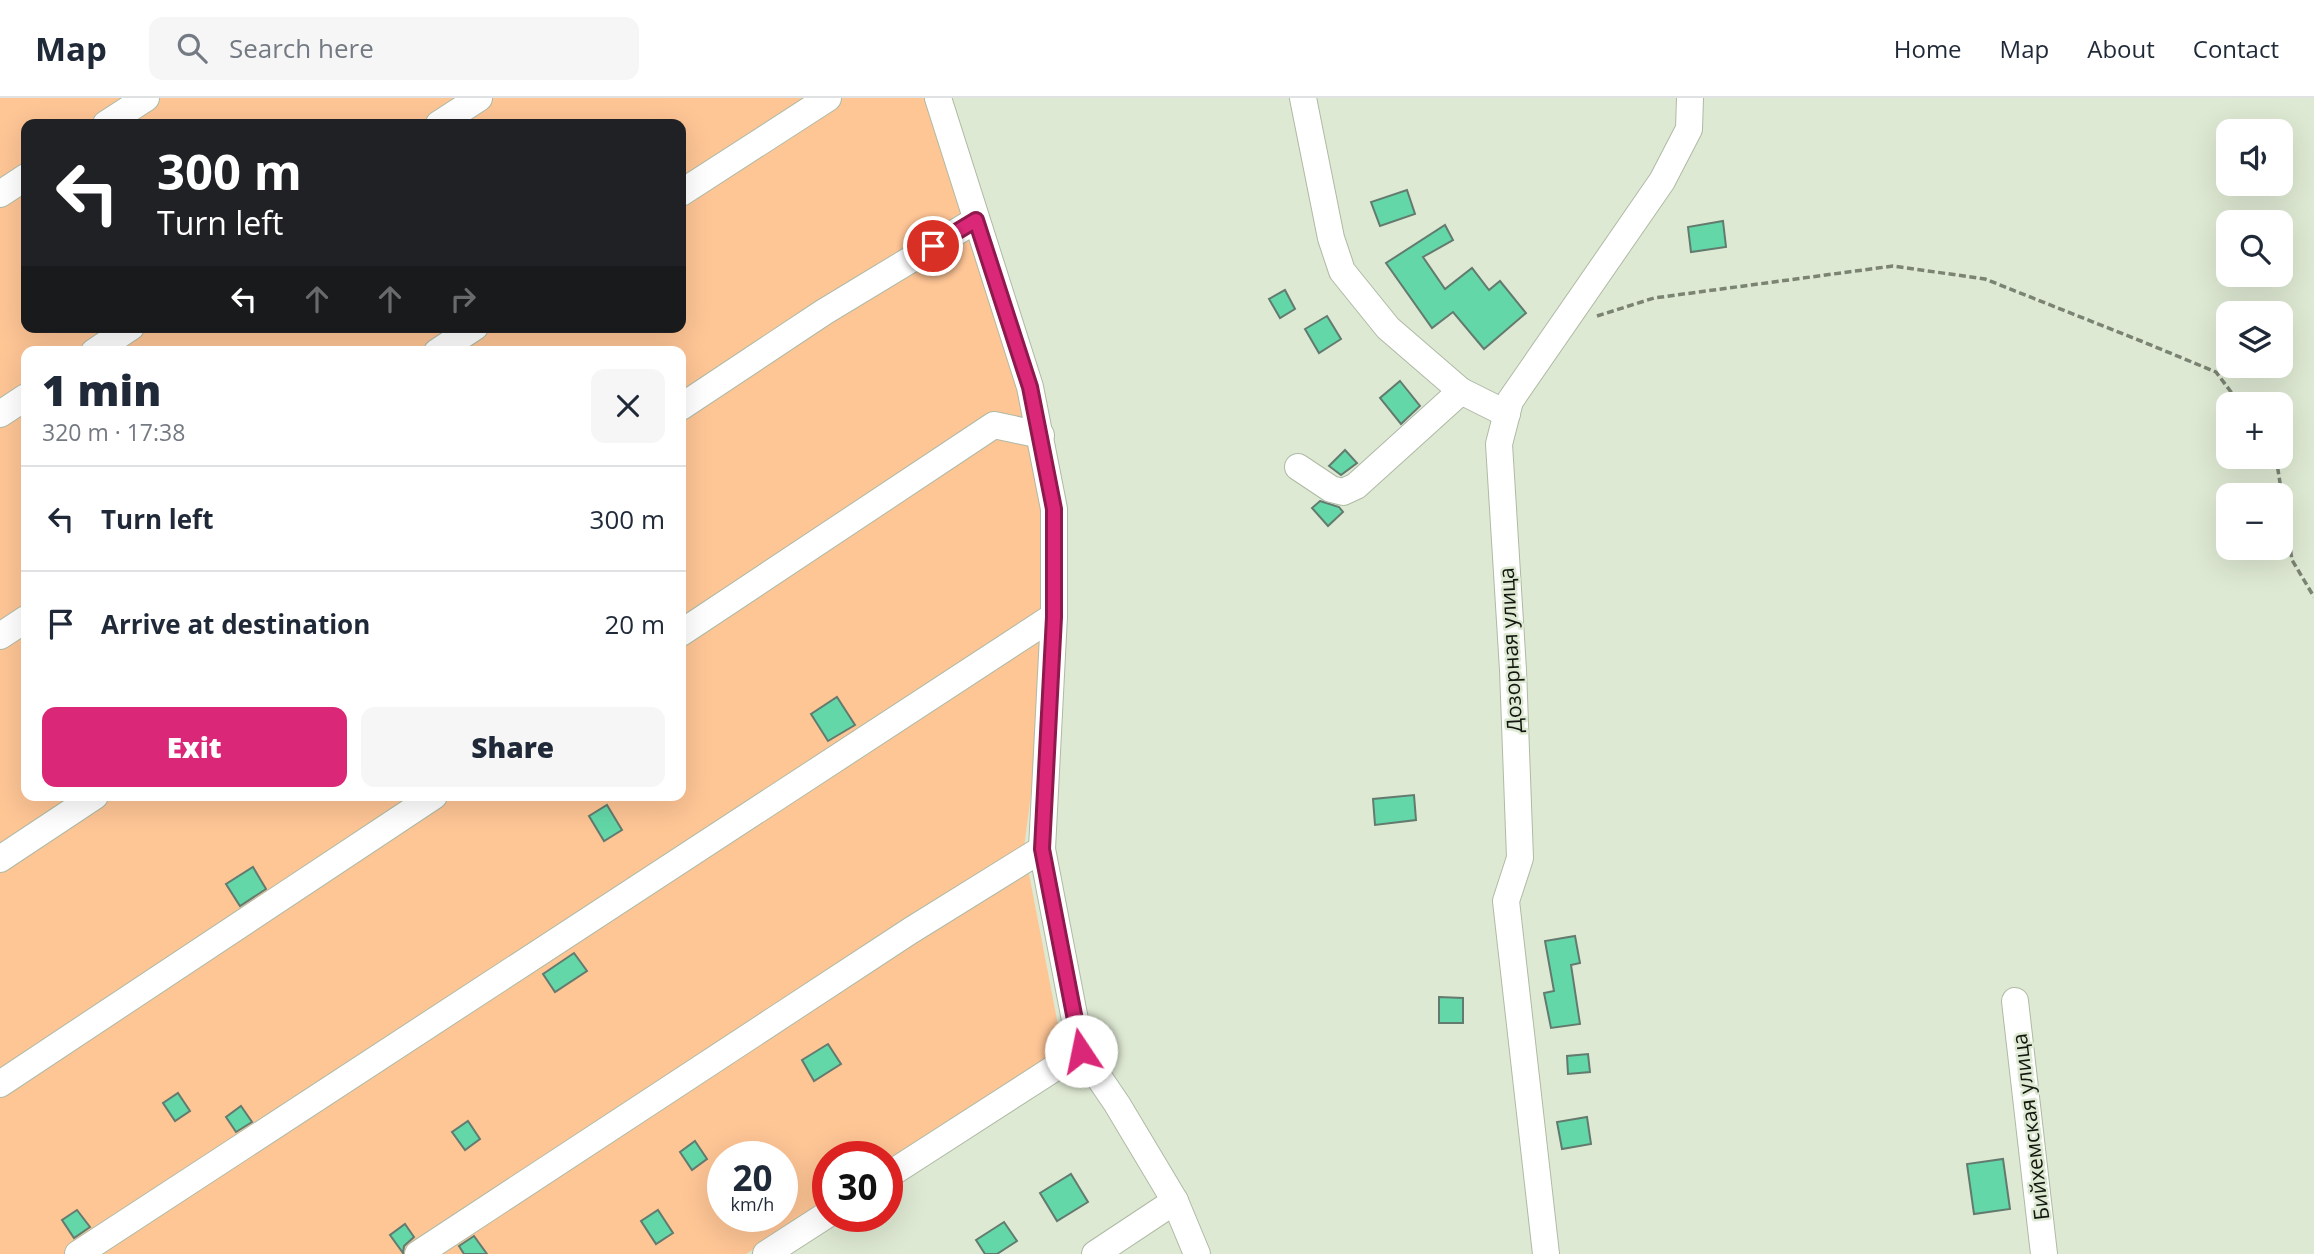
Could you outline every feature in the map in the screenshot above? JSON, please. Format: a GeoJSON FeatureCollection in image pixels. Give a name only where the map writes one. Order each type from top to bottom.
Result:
{"type":"FeatureCollection","features":[{"type":"Feature","properties":{"kind":"street"},"geometry":{"type":"LineString","coordinates":[[114,119],[146,98]]}},
{"type":"Feature","properties":{"kind":"street"},"geometry":{"type":"LineString","coordinates":[[447,119],[479,98]]}},
{"type":"Feature","properties":{"kind":"street"},"geometry":{"type":"LineString","coordinates":[[686,190],[828,98]]}},
{"type":"Feature","properties":{"kind":"street"},"geometry":{"type":"LineString","coordinates":[[938,98],[1030,387],[1054,509],[1054,617],[1042,849],[1081,1051],[1117,1104],[1175,1201],[1197,1254]]}},
{"type":"Feature","properties":{"kind":"street"},"geometry":{"type":"LineString","coordinates":[[1303,98],[1331,238],[1342,271],[1388,328],[1461,391],[1507,414]]}},
{"type":"Feature","properties":{"kind":"street","name":"Дозорная улица"},"geometry":{"type":"LineString","coordinates":[[1546,1254],[1506,901],[1520,858],[1513,670],[1499,443],[1510,401],[1662,181],[1689,130],[1690,98]]}},
{"type":"Feature","properties":{"kind":"street"},"geometry":{"type":"LineString","coordinates":[[0,194],[21,180]]}},
{"type":"Feature","properties":{"kind":"street"},"geometry":{"type":"LineString","coordinates":[[686,404],[824,312],[976,220]]}},
{"type":"Feature","properties":{"kind":"street"},"geometry":{"type":"LineString","coordinates":[[103,346],[122,333]]}},
{"type":"Feature","properties":{"kind":"street"},"geometry":{"type":"LineString","coordinates":[[446,346],[466,333]]}},
{"type":"Feature","properties":{"kind":"street"},"geometry":{"type":"LineString","coordinates":[[1298,467],[1331,489],[1343,492],[1356,486],[1461,391]]}},
{"type":"Feature","properties":{"kind":"street"},"geometry":{"type":"LineString","coordinates":[[0,414],[21,400]]}},
{"type":"Feature","properties":{"kind":"street"},"geometry":{"type":"LineString","coordinates":[[686,630],[994,425],[1041,435]]}},
{"type":"Feature","properties":{"kind":"street"},"geometry":{"type":"LineString","coordinates":[[78,1254],[1054,617]]}},
{"type":"Feature","properties":{"kind":"street"},"geometry":{"type":"LineString","coordinates":[[0,636],[21,622]]}},
{"type":"Feature","properties":{"kind":"street"},"geometry":{"type":"LineString","coordinates":[[0,859],[87,801]]}},
{"type":"Feature","properties":{"kind":"street"},"geometry":{"type":"LineString","coordinates":[[0,1084],[426,801]]}},
{"type":"Feature","properties":{"kind":"street"},"geometry":{"type":"LineString","coordinates":[[418,1254],[909,931],[1042,849]]}},
{"type":"Feature","properties":{"kind":"street","name":"Бийхемская улица"},"geometry":{"type":"LineString","coordinates":[[2015,1001],[2044,1254]]}},
{"type":"Feature","properties":{"kind":"street"},"geometry":{"type":"LineString","coordinates":[[903,1166],[1081,1051]]}},
{"type":"Feature","properties":{"kind":"street"},"geometry":{"type":"LineString","coordinates":[[1095,1254],[1175,1201]]}},
{"type":"Feature","properties":{"kind":"street"},"geometry":{"type":"LineString","coordinates":[[766,1254],[812,1224]]}},
{"type":"Feature","properties":{"kind":"path"},"geometry":{"type":"LineString","coordinates":[[1562,327],[1654,298],[1893,266],[1984,279],[2216,372],[2231,392]]}},
{"type":"Feature","properties":{"kind":"path"},"geometry":{"type":"LineString","coordinates":[[2278,469],[2292,560],[2314,597]]}},
{"type":"Feature","properties":{"kind":"shaded area"},"geometry":{"type":"Polygon","coordinates":[[[0,98],[938,98],[1030,387],[1054,617],[1024,848],[1063,1051],[903,1154],[903,1141],[812,1141],[812,1212],[798,1221],[798,1141],[707,1141],[707,1232],[781,1232],[746,1254],[0,1254],[0,98]]]}},
{"type":"Feature","properties":{"kind":"building"},"geometry":{"type":"Polygon","coordinates":[[[1407,190],[1415,214],[1380,226],[1371,202],[1407,190]]]}},
{"type":"Feature","properties":{"kind":"building"},"geometry":{"type":"Polygon","coordinates":[[[1723,221],[1726,247],[1691,252],[1688,227],[1723,221]]]}},
{"type":"Feature","properties":{"kind":"building"},"geometry":{"type":"Polygon","coordinates":[[[1445,225],[1453,240],[1423,257],[1445,289],[1472,268],[1489,290],[1500,281],[1526,313],[1484,349],[1453,312],[1432,328],[1386,263],[1445,225]]]}},
{"type":"Feature","properties":{"kind":"building"},"geometry":{"type":"Polygon","coordinates":[[[1285,290],[1295,309],[1280,318],[1269,299],[1285,290]]]}},
{"type":"Feature","properties":{"kind":"building"},"geometry":{"type":"Polygon","coordinates":[[[1327,316],[1341,339],[1319,353],[1305,329],[1327,316]]]}},
{"type":"Feature","properties":{"kind":"building"},"geometry":{"type":"Polygon","coordinates":[[[1400,381],[1420,406],[1401,424],[1380,398],[1400,381]]]}},
{"type":"Feature","properties":{"kind":"building"},"geometry":{"type":"Polygon","coordinates":[[[1345,450],[1357,463],[1341,475],[1329,466],[1345,450]]]}},
{"type":"Feature","properties":{"kind":"building"},"geometry":{"type":"Polygon","coordinates":[[[1320,501],[1339,507],[1343,512],[1328,526],[1312,508],[1320,501]]]}},
{"type":"Feature","properties":{"kind":"building"},"geometry":{"type":"Polygon","coordinates":[[[837,697],[855,725],[828,741],[811,714],[837,697]]]}},
{"type":"Feature","properties":{"kind":"building"},"geometry":{"type":"Polygon","coordinates":[[[1414,795],[1416,820],[1375,825],[1373,799],[1414,795]]]}},
{"type":"Feature","properties":{"kind":"building"},"geometry":{"type":"Polygon","coordinates":[[[607,805],[622,830],[604,841],[589,816],[607,805]]]}},
{"type":"Feature","properties":{"kind":"building"},"geometry":{"type":"Polygon","coordinates":[[[253,867],[266,889],[240,906],[226,884],[253,867]]]}},
{"type":"Feature","properties":{"kind":"building"},"geometry":{"type":"Polygon","coordinates":[[[1575,936],[1580,963],[1571,965],[1580,1024],[1551,1028],[1544,993],[1554,991],[1545,941],[1575,936]]]}},
{"type":"Feature","properties":{"kind":"building"},"geometry":{"type":"Polygon","coordinates":[[[574,953],[587,971],[555,992],[543,974],[574,953]]]}},
{"type":"Feature","properties":{"kind":"building"},"geometry":{"type":"Polygon","coordinates":[[[1439,997],[1463,998],[1463,1023],[1439,1023],[1439,997]]]}},
{"type":"Feature","properties":{"kind":"building"},"geometry":{"type":"Polygon","coordinates":[[[828,1044],[841,1064],[814,1081],[802,1060],[828,1044]]]}},
{"type":"Feature","properties":{"kind":"building"},"geometry":{"type":"Polygon","coordinates":[[[1588,1054],[1590,1072],[1568,1074],[1567,1056],[1588,1054]]]}},
{"type":"Feature","properties":{"kind":"building"},"geometry":{"type":"Polygon","coordinates":[[[178,1093],[190,1111],[175,1121],[163,1103],[178,1093]]]}},
{"type":"Feature","properties":{"kind":"building"},"geometry":{"type":"Polygon","coordinates":[[[241,1106],[252,1122],[236,1132],[226,1117],[241,1106]]]}},
{"type":"Feature","properties":{"kind":"building"},"geometry":{"type":"Polygon","coordinates":[[[1587,1117],[1591,1144],[1562,1149],[1557,1122],[1587,1117]]]}},
{"type":"Feature","properties":{"kind":"building"},"geometry":{"type":"Polygon","coordinates":[[[468,1121],[480,1139],[465,1150],[452,1132],[468,1121]]]}},
{"type":"Feature","properties":{"kind":"building"},"geometry":{"type":"Polygon","coordinates":[[[695,1141],[707,1159],[692,1170],[680,1152],[695,1141]]]}},
{"type":"Feature","properties":{"kind":"building"},"geometry":{"type":"Polygon","coordinates":[[[2003,1159],[2010,1209],[1974,1214],[1967,1164],[2003,1159]]]}},
{"type":"Feature","properties":{"kind":"building"},"geometry":{"type":"Polygon","coordinates":[[[1071,1174],[1088,1202],[1057,1221],[1040,1193],[1071,1174]]]}},
{"type":"Feature","properties":{"kind":"building"},"geometry":{"type":"Polygon","coordinates":[[[77,1210],[90,1227],[74,1238],[62,1220],[77,1210]]]}},
{"type":"Feature","properties":{"kind":"building"},"geometry":{"type":"Polygon","coordinates":[[[658,1210],[673,1233],[656,1244],[641,1221],[658,1210]]]}},
{"type":"Feature","properties":{"kind":"building"},"geometry":{"type":"Polygon","coordinates":[[[1004,1222],[1017,1241],[997,1254],[985,1254],[976,1240],[1004,1222]]]}},
{"type":"Feature","properties":{"kind":"building"},"geometry":{"type":"Polygon","coordinates":[[[405,1224],[414,1237],[404,1246],[403,1253],[390,1235],[405,1224]]]}},
{"type":"Feature","properties":{"kind":"building"},"geometry":{"type":"Polygon","coordinates":[[[474,1236],[487,1254],[464,1254],[459,1246],[474,1236]]]}},
{"type":"Feature","properties":{"kind":"route"},"geometry":{"type":"LineString","coordinates":[[933,246],[976,220],[1030,387],[1041,435],[1054,509],[1054,617],[1042,849],[1081,1051]]}}]}
